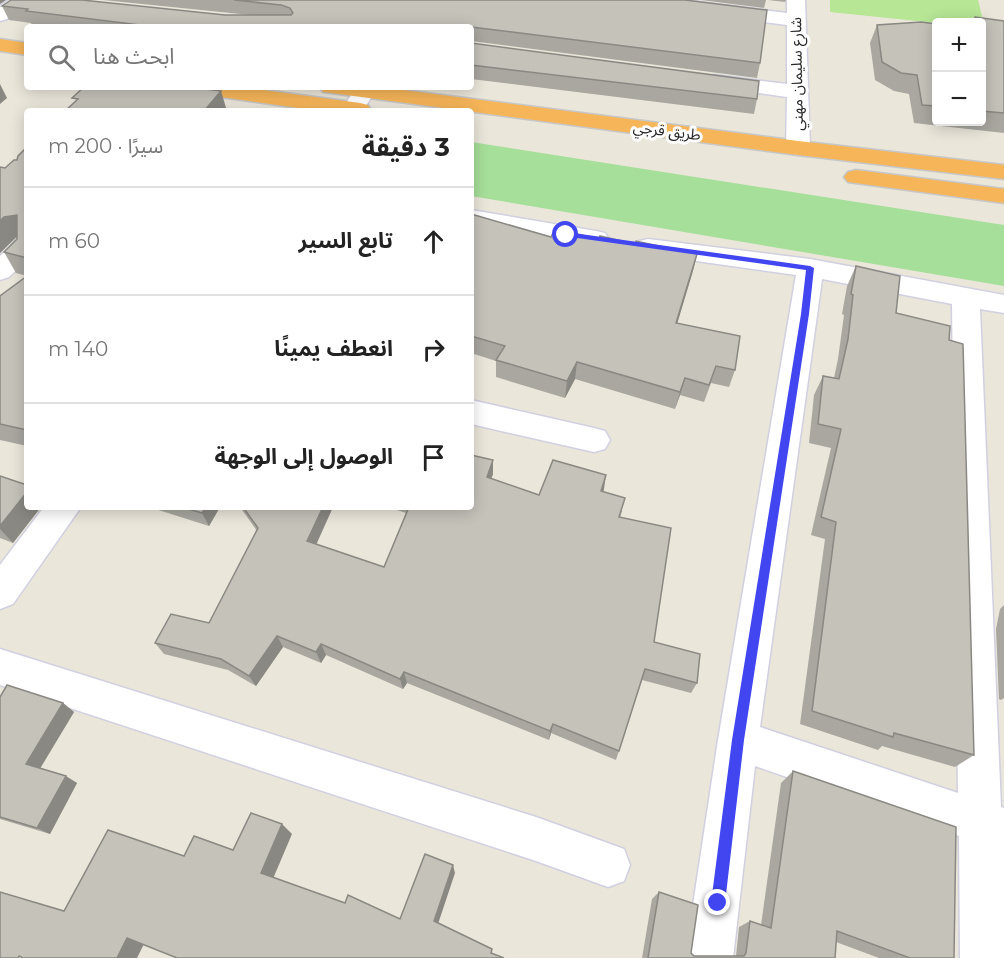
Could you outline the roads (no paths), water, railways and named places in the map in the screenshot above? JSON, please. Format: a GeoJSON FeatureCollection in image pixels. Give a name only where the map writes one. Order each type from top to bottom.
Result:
{"type":"FeatureCollection","features":[{"type":"Feature","properties":{"kind":"highway"},"geometry":{"type":"LineString","coordinates":[[0,45],[24,49]]}},
{"type":"Feature","properties":{"kind":"highway"},"geometry":{"type":"LineString","coordinates":[[0,63],[24,66]]}},
{"type":"Feature","properties":{"kind":"highway","name":"طريق قرجي"},"geometry":{"type":"LineString","coordinates":[[210,90],[300,106],[364,104],[403,108]]}},
{"type":"Feature","properties":{"kind":"highway","name":"طريق قرجي"},"geometry":{"type":"LineString","coordinates":[[337,90],[364,104]]}},
{"type":"Feature","properties":{"kind":"highway","name":"طريق قرجي"},"geometry":{"type":"LineString","coordinates":[[474,115],[798,148],[1004,172]]}},
{"type":"Feature","properties":{"kind":"highway","name":"طريق قرجي"},"geometry":{"type":"LineString","coordinates":[[476,126],[510,128],[673,153],[1004,196]]}},
{"type":"Feature","properties":{"kind":"street"},"geometry":{"type":"LineString","coordinates":[[0,15],[29,0]]}},
{"type":"Feature","properties":{"kind":"street"},"geometry":{"type":"LineString","coordinates":[[638,0],[796,10]]}},
{"type":"Feature","properties":{"kind":"street","name":"شارع سليمان مهني"},"geometry":{"type":"LineString","coordinates":[[796,10],[798,148]]}},
{"type":"Feature","properties":{"kind":"street"},"geometry":{"type":"LineString","coordinates":[[692,78],[797,92]]}},
{"type":"Feature","properties":{"kind":"street"},"geometry":{"type":"LineString","coordinates":[[474,218],[649,247],[810,268],[1004,304]]}},
{"type":"Feature","properties":{"kind":"street"},"geometry":{"type":"LineString","coordinates":[[0,271],[24,248]]}},
{"type":"Feature","properties":{"kind":"street"},"geometry":{"type":"LineString","coordinates":[[709,958],[738,740],[803,326],[810,268]]}},
{"type":"Feature","properties":{"kind":"street"},"geometry":{"type":"LineString","coordinates":[[966,297],[992,826],[984,958]]}},
{"type":"Feature","properties":{"kind":"street"},"geometry":{"type":"LineString","coordinates":[[474,413],[594,440]]}},
{"type":"Feature","properties":{"kind":"street"},"geometry":{"type":"LineString","coordinates":[[1,590],[61,510]]}},
{"type":"Feature","properties":{"kind":"street"},"geometry":{"type":"LineString","coordinates":[[0,667],[536,839],[608,866]]}},
{"type":"Feature","properties":{"kind":"street"},"geometry":{"type":"LineString","coordinates":[[738,740],[992,826]]}}]}
